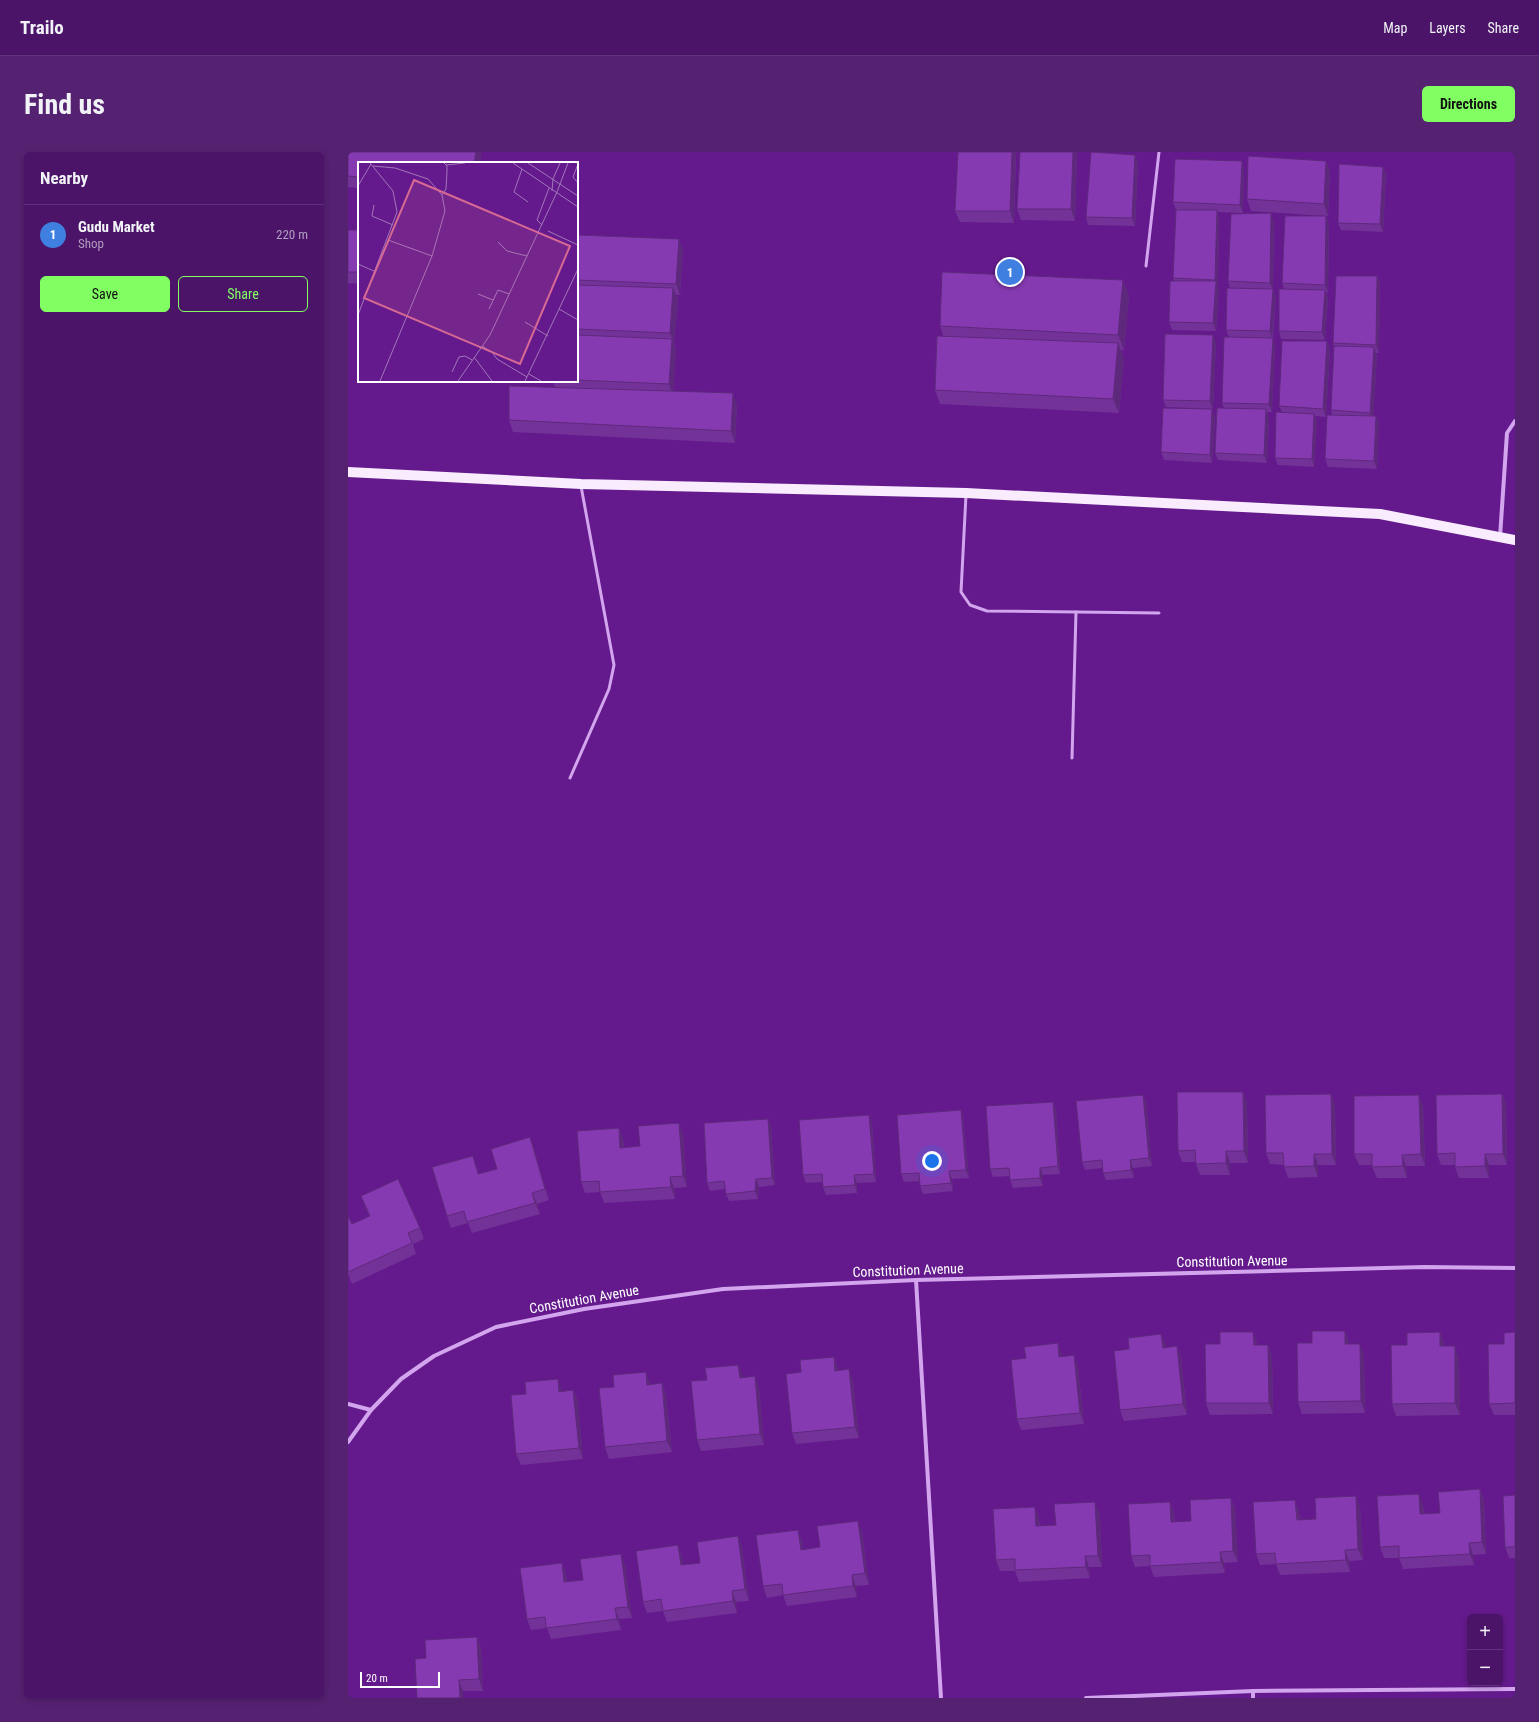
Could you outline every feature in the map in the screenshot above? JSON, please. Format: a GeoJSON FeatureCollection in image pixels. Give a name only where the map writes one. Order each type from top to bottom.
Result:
{"type":"FeatureCollection","features":[{"type":"Feature","properties":{"kind":"main road"},"geometry":{"type":"LineString","coordinates":[[348,472],[581,484],[966,493],[1380,514],[1515,540]]}},
{"type":"Feature","properties":{"kind":"street"},"geometry":{"type":"LineString","coordinates":[[1500,537],[1507,433],[1515,421]]}},
{"type":"Feature","properties":{"kind":"street","name":"Constitution Avenue"},"geometry":{"type":"LineString","coordinates":[[348,1442],[371,1410],[401,1379],[434,1356],[496,1327],[584,1309],[723,1289],[916,1280],[1424,1267],[1515,1268]]}},
{"type":"Feature","properties":{"kind":"street"},"geometry":{"type":"LineString","coordinates":[[916,1280],[941,1698]]}},
{"type":"Feature","properties":{"kind":"street"},"geometry":{"type":"LineString","coordinates":[[348,1404],[371,1410]]}},
{"type":"Feature","properties":{"kind":"street"},"geometry":{"type":"LineString","coordinates":[[1086,1698],[1253,1691],[1515,1689]]}},
{"type":"Feature","properties":{"kind":"street"},"geometry":{"type":"LineString","coordinates":[[1253,1691],[1253,1698]]}},
{"type":"Feature","properties":{"kind":"lane"},"geometry":{"type":"LineString","coordinates":[[1146,266],[1159,152]]}},
{"type":"Feature","properties":{"kind":"lane"},"geometry":{"type":"LineString","coordinates":[[570,778],[609,689],[614,665],[581,484]]}},
{"type":"Feature","properties":{"kind":"lane"},"geometry":{"type":"LineString","coordinates":[[966,493],[961,592],[970,605],[987,611],[1159,613]]}},
{"type":"Feature","properties":{"kind":"lane"},"geometry":{"type":"LineString","coordinates":[[1072,758],[1076,612]]}},
{"type":"Feature","properties":{"kind":"building"},"geometry":{"type":"Polygon","coordinates":[[[348,152],[476,152],[474,162],[358,162],[358,177],[348,176],[348,152]]]}},
{"type":"Feature","properties":{"kind":"building"},"geometry":{"type":"Polygon","coordinates":[[[958,152],[1012,152],[1010,211],[955,211],[958,152]]]}},
{"type":"Feature","properties":{"kind":"building"},"geometry":{"type":"Polygon","coordinates":[[[1020,152],[1073,152],[1071,209],[1017,209],[1020,152]]]}},
{"type":"Feature","properties":{"kind":"building"},"geometry":{"type":"Polygon","coordinates":[[[1091,152],[1135,155],[1132,218],[1086,217],[1091,152]]]}},
{"type":"Feature","properties":{"kind":"building"},"geometry":{"type":"Polygon","coordinates":[[[1248,156],[1326,161],[1324,204],[1247,199],[1248,156]]]}},
{"type":"Feature","properties":{"kind":"building"},"geometry":{"type":"Polygon","coordinates":[[[1175,159],[1242,161],[1240,205],[1173,202],[1175,159]]]}},
{"type":"Feature","properties":{"kind":"building"},"geometry":{"type":"Polygon","coordinates":[[[1339,164],[1383,167],[1380,224],[1338,223],[1339,164]]]}},
{"type":"Feature","properties":{"kind":"building"},"geometry":{"type":"Polygon","coordinates":[[[1176,210],[1217,210],[1215,280],[1173,278],[1176,210]]]}},
{"type":"Feature","properties":{"kind":"building"},"geometry":{"type":"Polygon","coordinates":[[[1271,213],[1270,283],[1228,281],[1231,214],[1271,213]]]}},
{"type":"Feature","properties":{"kind":"building"},"geometry":{"type":"Polygon","coordinates":[[[1285,216],[1326,216],[1325,285],[1282,283],[1285,216]]]}},
{"type":"Feature","properties":{"kind":"building"},"geometry":{"type":"Polygon","coordinates":[[[348,230],[358,230],[358,272],[348,272],[348,230]]]}},
{"type":"Feature","properties":{"kind":"building"},"geometry":{"type":"Polygon","coordinates":[[[578,235],[679,239],[676,284],[578,280],[578,235]]]}},
{"type":"Feature","properties":{"kind":"building"},"geometry":{"type":"Polygon","coordinates":[[[942,272],[1123,280],[1118,335],[940,326],[942,272]]]}},
{"type":"Feature","properties":{"kind":"building"},"geometry":{"type":"Polygon","coordinates":[[[1336,276],[1377,276],[1376,345],[1333,343],[1336,276]]]}},
{"type":"Feature","properties":{"kind":"building"},"geometry":{"type":"Polygon","coordinates":[[[1170,281],[1216,281],[1213,323],[1169,322],[1170,281]]]}},
{"type":"Feature","properties":{"kind":"building"},"geometry":{"type":"Polygon","coordinates":[[[578,285],[673,288],[670,333],[578,329],[578,285]]]}},
{"type":"Feature","properties":{"kind":"building"},"geometry":{"type":"Polygon","coordinates":[[[1227,288],[1273,289],[1270,331],[1226,330],[1227,288]]]}},
{"type":"Feature","properties":{"kind":"building"},"geometry":{"type":"Polygon","coordinates":[[[1279,289],[1325,290],[1322,332],[1279,331],[1279,289]]]}},
{"type":"Feature","properties":{"kind":"building"},"geometry":{"type":"Polygon","coordinates":[[[1165,334],[1213,335],[1210,401],[1163,400],[1165,334]]]}},
{"type":"Feature","properties":{"kind":"building"},"geometry":{"type":"Polygon","coordinates":[[[578,335],[672,339],[669,384],[578,380],[578,335]]]}},
{"type":"Feature","properties":{"kind":"building"},"geometry":{"type":"Polygon","coordinates":[[[937,336],[1118,343],[1113,399],[935,390],[937,336]]]}},
{"type":"Feature","properties":{"kind":"building"},"geometry":{"type":"Polygon","coordinates":[[[1224,337],[1273,338],[1269,404],[1222,403],[1224,337]]]}},
{"type":"Feature","properties":{"kind":"building"},"geometry":{"type":"Polygon","coordinates":[[[1282,341],[1327,341],[1323,409],[1279,406],[1282,341]]]}},
{"type":"Feature","properties":{"kind":"building"},"geometry":{"type":"Polygon","coordinates":[[[1334,346],[1374,347],[1370,413],[1331,410],[1334,346]]]}},
{"type":"Feature","properties":{"kind":"building"},"geometry":{"type":"Polygon","coordinates":[[[509,386],[733,393],[731,431],[509,420],[509,386]]]}},
{"type":"Feature","properties":{"kind":"building"},"geometry":{"type":"Polygon","coordinates":[[[1163,408],[1212,409],[1210,455],[1161,452],[1163,408]]]}},
{"type":"Feature","properties":{"kind":"building"},"geometry":{"type":"Polygon","coordinates":[[[1217,408],[1266,409],[1264,455],[1215,453],[1217,408]]]}},
{"type":"Feature","properties":{"kind":"building"},"geometry":{"type":"Polygon","coordinates":[[[1276,412],[1314,414],[1312,459],[1275,458],[1276,412]]]}},
{"type":"Feature","properties":{"kind":"building"},"geometry":{"type":"Polygon","coordinates":[[[1327,415],[1376,416],[1374,461],[1325,459],[1327,415]]]}},
{"type":"Feature","properties":{"kind":"building"},"geometry":{"type":"Polygon","coordinates":[[[1177,1092],[1243,1092],[1244,1151],[1226,1151],[1226,1163],[1196,1164],[1195,1150],[1178,1151],[1177,1092]]]}},
{"type":"Feature","properties":{"kind":"building"},"geometry":{"type":"Polygon","coordinates":[[[1331,1094],[1332,1154],[1314,1154],[1314,1166],[1284,1167],[1283,1153],[1266,1153],[1265,1095],[1331,1094]]]}},
{"type":"Feature","properties":{"kind":"building"},"geometry":{"type":"Polygon","coordinates":[[[1502,1094],[1503,1154],[1485,1154],[1485,1166],[1455,1167],[1455,1153],[1437,1154],[1436,1095],[1502,1094]]]}},
{"type":"Feature","properties":{"kind":"building"},"geometry":{"type":"Polygon","coordinates":[[[1143,1095],[1149,1158],[1130,1160],[1131,1170],[1103,1173],[1102,1160],[1082,1162],[1076,1101],[1143,1095]]]}},
{"type":"Feature","properties":{"kind":"building"},"geometry":{"type":"Polygon","coordinates":[[[1419,1095],[1421,1154],[1402,1155],[1403,1166],[1372,1167],[1372,1154],[1354,1154],[1354,1096],[1419,1095]]]}},
{"type":"Feature","properties":{"kind":"building"},"geometry":{"type":"Polygon","coordinates":[[[1053,1102],[1058,1166],[1040,1168],[1040,1178],[1010,1180],[1009,1168],[990,1169],[986,1106],[1053,1102]]]}},
{"type":"Feature","properties":{"kind":"building"},"geometry":{"type":"Polygon","coordinates":[[[961,1110],[966,1170],[949,1171],[951,1183],[920,1186],[919,1173],[901,1174],[897,1115],[961,1110]]]}},
{"type":"Feature","properties":{"kind":"building"},"geometry":{"type":"Polygon","coordinates":[[[869,1115],[874,1174],[854,1175],[855,1185],[823,1187],[822,1174],[803,1175],[799,1120],[869,1115]]]}},
{"type":"Feature","properties":{"kind":"building"},"geometry":{"type":"Polygon","coordinates":[[[768,1119],[772,1178],[756,1179],[755,1191],[726,1194],[724,1181],[707,1183],[704,1123],[768,1119]]]}},
{"type":"Feature","properties":{"kind":"building"},"geometry":{"type":"Polygon","coordinates":[[[679,1123],[683,1176],[670,1177],[671,1187],[600,1192],[599,1181],[581,1182],[577,1131],[619,1128],[620,1148],[640,1146],[638,1126],[679,1123]]]}},
{"type":"Feature","properties":{"kind":"building"},"geometry":{"type":"Polygon","coordinates":[[[530,1137],[545,1189],[532,1193],[535,1203],[467,1222],[464,1211],[447,1216],[432,1167],[473,1156],[478,1174],[497,1169],[491,1149],[530,1137]]]}},
{"type":"Feature","properties":{"kind":"building"},"geometry":{"type":"Polygon","coordinates":[[[398,1179],[420,1228],[408,1233],[412,1243],[348,1272],[348,1216],[352,1224],[370,1216],[361,1196],[398,1179]]]}},
{"type":"Feature","properties":{"kind":"building"},"geometry":{"type":"Polygon","coordinates":[[[1312,1331],[1345,1331],[1345,1344],[1360,1344],[1361,1401],[1298,1402],[1297,1343],[1312,1343],[1312,1331]]]}},
{"type":"Feature","properties":{"kind":"building"},"geometry":{"type":"Polygon","coordinates":[[[1220,1332],[1253,1332],[1254,1345],[1268,1345],[1269,1403],[1206,1403],[1205,1344],[1220,1344],[1220,1332]]]}},
{"type":"Feature","properties":{"kind":"building"},"geometry":{"type":"Polygon","coordinates":[[[1440,1332],[1440,1346],[1455,1346],[1455,1403],[1392,1404],[1391,1345],[1407,1345],[1407,1333],[1440,1332]]]}},
{"type":"Feature","properties":{"kind":"building"},"geometry":{"type":"Polygon","coordinates":[[[1515,1332],[1515,1403],[1489,1404],[1488,1344],[1504,1344],[1504,1333],[1515,1332]]]}},
{"type":"Feature","properties":{"kind":"building"},"geometry":{"type":"Polygon","coordinates":[[[1161,1334],[1163,1348],[1177,1346],[1183,1404],[1120,1410],[1114,1351],[1129,1349],[1128,1338],[1161,1334]]]}},
{"type":"Feature","properties":{"kind":"building"},"geometry":{"type":"Polygon","coordinates":[[[1058,1343],[1059,1357],[1074,1355],[1080,1413],[1017,1419],[1011,1360],[1026,1358],[1024,1347],[1058,1343]]]}},
{"type":"Feature","properties":{"kind":"building"},"geometry":{"type":"Polygon","coordinates":[[[834,1357],[835,1371],[849,1369],[855,1427],[792,1433],[786,1374],[801,1372],[800,1360],[834,1357]]]}},
{"type":"Feature","properties":{"kind":"building"},"geometry":{"type":"Polygon","coordinates":[[[738,1365],[740,1378],[755,1376],[760,1434],[697,1440],[691,1381],[707,1380],[705,1368],[738,1365]]]}},
{"type":"Feature","properties":{"kind":"building"},"geometry":{"type":"Polygon","coordinates":[[[646,1372],[647,1385],[662,1383],[667,1441],[605,1447],[599,1388],[614,1387],[613,1375],[646,1372]]]}},
{"type":"Feature","properties":{"kind":"building"},"geometry":{"type":"Polygon","coordinates":[[[558,1379],[559,1392],[573,1390],[579,1448],[516,1454],[511,1395],[526,1394],[525,1382],[558,1379]]]}},
{"type":"Feature","properties":{"kind":"building"},"geometry":{"type":"Polygon","coordinates":[[[1480,1489],[1482,1542],[1469,1543],[1470,1554],[1399,1558],[1399,1546],[1380,1547],[1377,1496],[1419,1494],[1420,1514],[1440,1513],[1438,1492],[1480,1489]]]}},
{"type":"Feature","properties":{"kind":"building"},"geometry":{"type":"Polygon","coordinates":[[[1515,1495],[1515,1547],[1505,1547],[1503,1496],[1515,1495]]]}},
{"type":"Feature","properties":{"kind":"building"},"geometry":{"type":"Polygon","coordinates":[[[1356,1496],[1358,1549],[1345,1550],[1346,1560],[1276,1564],[1275,1553],[1256,1554],[1253,1502],[1295,1500],[1297,1520],[1316,1519],[1315,1498],[1356,1496]]]}},
{"type":"Feature","properties":{"kind":"building"},"geometry":{"type":"Polygon","coordinates":[[[1231,1498],[1233,1551],[1220,1552],[1221,1562],[1150,1566],[1150,1555],[1131,1556],[1128,1504],[1170,1502],[1171,1522],[1191,1521],[1190,1500],[1231,1498]]]}},
{"type":"Feature","properties":{"kind":"building"},"geometry":{"type":"Polygon","coordinates":[[[1095,1502],[1098,1556],[1085,1556],[1086,1567],[1015,1570],[1015,1559],[996,1560],[993,1509],[1035,1507],[1036,1526],[1056,1525],[1054,1504],[1095,1502]]]}},
{"type":"Feature","properties":{"kind":"building"},"geometry":{"type":"Polygon","coordinates":[[[858,1521],[865,1573],[852,1575],[853,1586],[783,1595],[782,1584],[763,1586],[756,1535],[798,1530],[801,1550],[820,1547],[817,1526],[858,1521]]]}},
{"type":"Feature","properties":{"kind":"building"},"geometry":{"type":"Polygon","coordinates":[[[738,1536],[745,1589],[732,1591],[733,1601],[663,1611],[661,1599],[643,1602],[636,1551],[678,1545],[681,1565],[700,1563],[697,1542],[738,1536]]]}},
{"type":"Feature","properties":{"kind":"building"},"geometry":{"type":"Polygon","coordinates":[[[621,1554],[628,1607],[615,1608],[617,1619],[546,1628],[545,1617],[527,1619],[520,1568],[562,1563],[564,1582],[583,1580],[580,1559],[621,1554]]]}},
{"type":"Feature","properties":{"kind":"building"},"geometry":{"type":"Polygon","coordinates":[[[477,1637],[479,1679],[459,1680],[460,1698],[417,1698],[415,1659],[426,1658],[425,1640],[477,1637]]]}},
{"type":"Feature","properties":{"kind":"place","name":"Gudu Market"},"geometry":{"type":"Point","coordinates":[1010,272]}}]}
